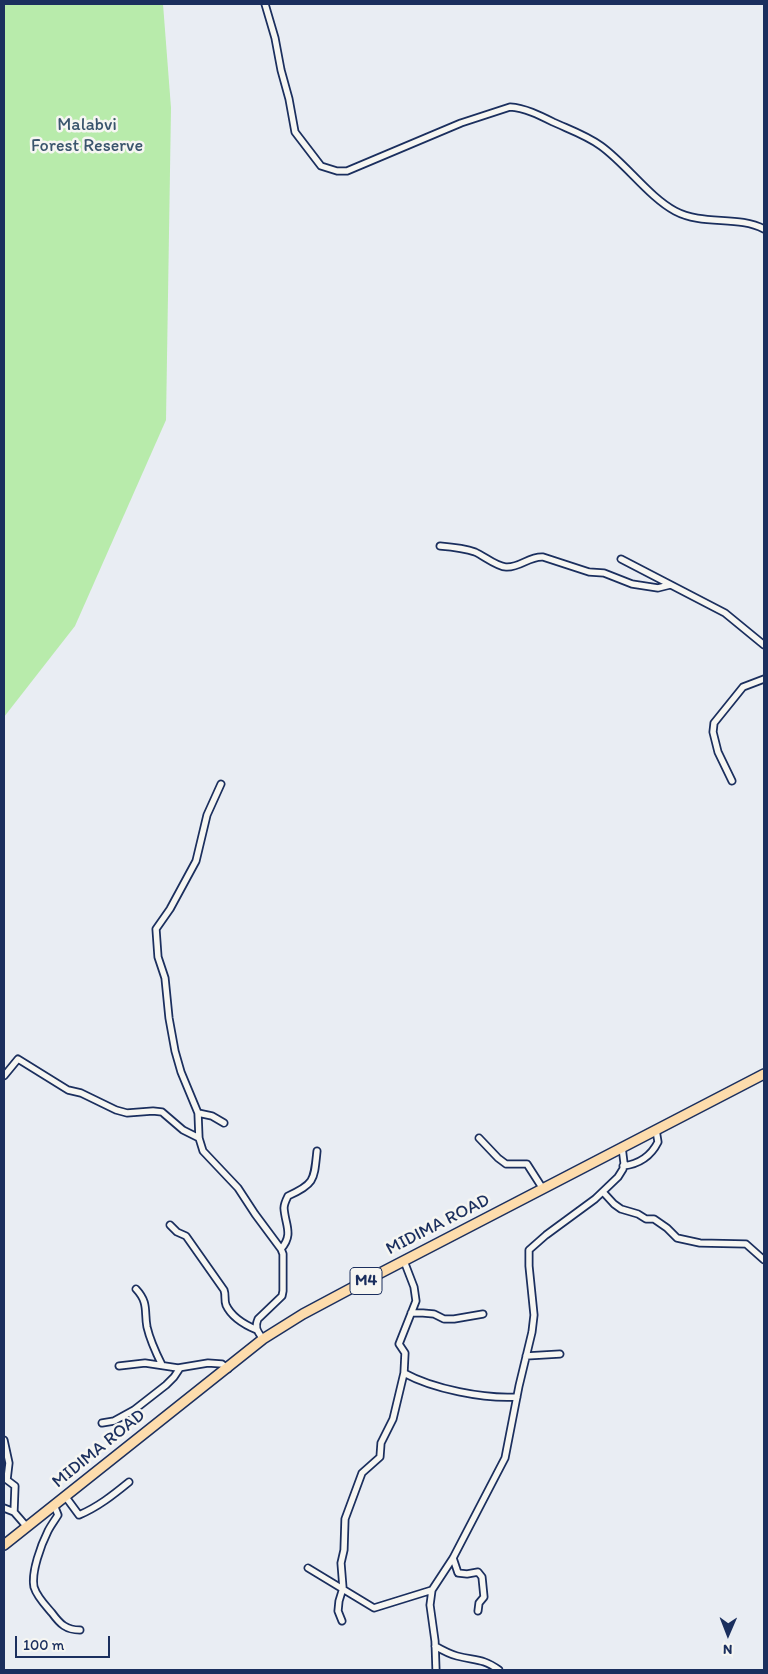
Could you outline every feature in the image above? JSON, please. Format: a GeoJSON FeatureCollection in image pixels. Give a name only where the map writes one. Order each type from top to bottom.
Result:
{"type":"FeatureCollection","features":[{"type":"Feature","properties":{"kind":"main road","name":"MIDIMA ROAD"},"geometry":{"type":"LineString","coordinates":[[4,1545],[263,1339],[303,1314],[764,1074]]}},
{"type":"Feature","properties":{"kind":"street"},"geometry":{"type":"LineString","coordinates":[[265,4],[274,32],[281,70],[290,99],[294,132],[322,166],[337,171],[347,171],[461,123],[503,109],[517,108],[533,112],[600,145],[662,202],[677,212],[703,220],[751,224],[764,229]]}},
{"type":"Feature","properties":{"kind":"street"},"geometry":{"type":"LineString","coordinates":[[440,546],[468,550],[486,557],[503,567],[514,566],[536,557],[543,557],[589,572],[604,573],[632,584],[658,588],[670,585]]}},
{"type":"Feature","properties":{"kind":"street"},"geometry":{"type":"LineString","coordinates":[[621,559],[724,613],[764,644]]}},
{"type":"Feature","properties":{"kind":"street"},"geometry":{"type":"LineString","coordinates":[[732,781],[718,752],[713,732],[714,723],[743,687],[764,679]]}},
{"type":"Feature","properties":{"kind":"street"},"geometry":{"type":"LineString","coordinates":[[222,784],[205,822],[196,861],[179,893],[156,929],[158,957],[165,978],[175,1051],[198,1113],[199,1138],[203,1151],[238,1188],[281,1248],[284,1259],[283,1291],[277,1302],[258,1319],[256,1324],[257,1330],[263,1339]]}},
{"type":"Feature","properties":{"kind":"street"},"geometry":{"type":"LineString","coordinates":[[4,1076],[18,1059],[68,1090],[80,1093],[116,1110],[127,1112],[162,1112],[183,1130],[199,1138]]}},
{"type":"Feature","properties":{"kind":"street"},"geometry":{"type":"LineString","coordinates":[[198,1113],[212,1116],[224,1123]]}},
{"type":"Feature","properties":{"kind":"street"},"geometry":{"type":"LineString","coordinates":[[624,1166],[641,1160],[651,1153],[658,1142],[656,1130]]}},
{"type":"Feature","properties":{"kind":"street"},"geometry":{"type":"LineString","coordinates":[[479,1138],[506,1164],[527,1164],[544,1189]]}},
{"type":"Feature","properties":{"kind":"street"},"geometry":{"type":"LineString","coordinates":[[436,1670],[430,1605],[432,1590],[453,1558],[505,1458],[534,1315],[528,1255],[530,1250],[546,1235],[603,1192],[618,1177],[624,1166],[622,1148]]}},
{"type":"Feature","properties":{"kind":"street"},"geometry":{"type":"LineString","coordinates":[[281,1248],[287,1242],[288,1228],[284,1207],[288,1196],[305,1189],[311,1182],[315,1173],[317,1151]]}},
{"type":"Feature","properties":{"kind":"street"},"geometry":{"type":"LineString","coordinates":[[603,1192],[621,1209],[638,1214],[646,1219],[654,1220],[667,1228],[677,1238],[700,1244],[746,1244],[764,1260]]}},
{"type":"Feature","properties":{"kind":"street"},"geometry":{"type":"LineString","coordinates":[[170,1225],[177,1232],[186,1236],[193,1245],[224,1290],[226,1294],[225,1304],[230,1312],[238,1320],[257,1330]]}},
{"type":"Feature","properties":{"kind":"street"},"geometry":{"type":"LineString","coordinates":[[342,1621],[338,1611],[343,1588],[341,1563],[344,1550],[345,1519],[362,1473],[380,1457],[381,1443],[393,1419],[404,1373],[405,1353],[399,1344],[416,1301],[414,1287],[404,1261]]}},
{"type":"Feature","properties":{"kind":"street"},"geometry":{"type":"LineString","coordinates":[[136,1289],[145,1302],[148,1328],[162,1365]]}},
{"type":"Feature","properties":{"kind":"street"},"geometry":{"type":"LineString","coordinates":[[411,1313],[429,1314],[444,1319],[483,1314]]}},
{"type":"Feature","properties":{"kind":"street"},"geometry":{"type":"LineString","coordinates":[[526,1356],[560,1354]]}},
{"type":"Feature","properties":{"kind":"street"},"geometry":{"type":"LineString","coordinates":[[119,1366],[138,1363],[180,1368],[208,1363],[222,1364],[228,1368]]}},
{"type":"Feature","properties":{"kind":"street"},"geometry":{"type":"LineString","coordinates":[[102,1423],[114,1421],[134,1410],[166,1385],[180,1368]]}},
{"type":"Feature","properties":{"kind":"street"},"geometry":{"type":"LineString","coordinates":[[404,1373],[426,1384],[458,1391],[500,1398],[517,1397]]}},
{"type":"Feature","properties":{"kind":"street"},"geometry":{"type":"LineString","coordinates":[[4,1440],[10,1463],[6,1480],[15,1486],[16,1490],[14,1512]]}},
{"type":"Feature","properties":{"kind":"street"},"geometry":{"type":"LineString","coordinates":[[65,1496],[79,1514],[103,1502],[129,1482]]}},
{"type":"Feature","properties":{"kind":"street"},"geometry":{"type":"LineString","coordinates":[[54,1505],[58,1515],[49,1530],[37,1562],[34,1588],[58,1620],[69,1630],[80,1630]]}},
{"type":"Feature","properties":{"kind":"street"},"geometry":{"type":"LineString","coordinates":[[4,1508],[14,1512],[27,1527]]}},
{"type":"Feature","properties":{"kind":"street"},"geometry":{"type":"LineString","coordinates":[[453,1558],[458,1573],[478,1572],[482,1577],[484,1597],[479,1603],[478,1611]]}},
{"type":"Feature","properties":{"kind":"street"},"geometry":{"type":"LineString","coordinates":[[308,1568],[374,1608],[432,1590]]}},
{"type":"Feature","properties":{"kind":"street"},"geometry":{"type":"LineString","coordinates":[[435,1646],[445,1652],[458,1656],[488,1662],[499,1670]]}},
{"type":"Feature","properties":{"kind":"green space","name":"Malabvi Forest Reserve"},"geometry":{"type":"Polygon","coordinates":[[[4,4],[163,4],[171,108],[166,420],[75,626],[4,717],[4,4]]]}}]}
